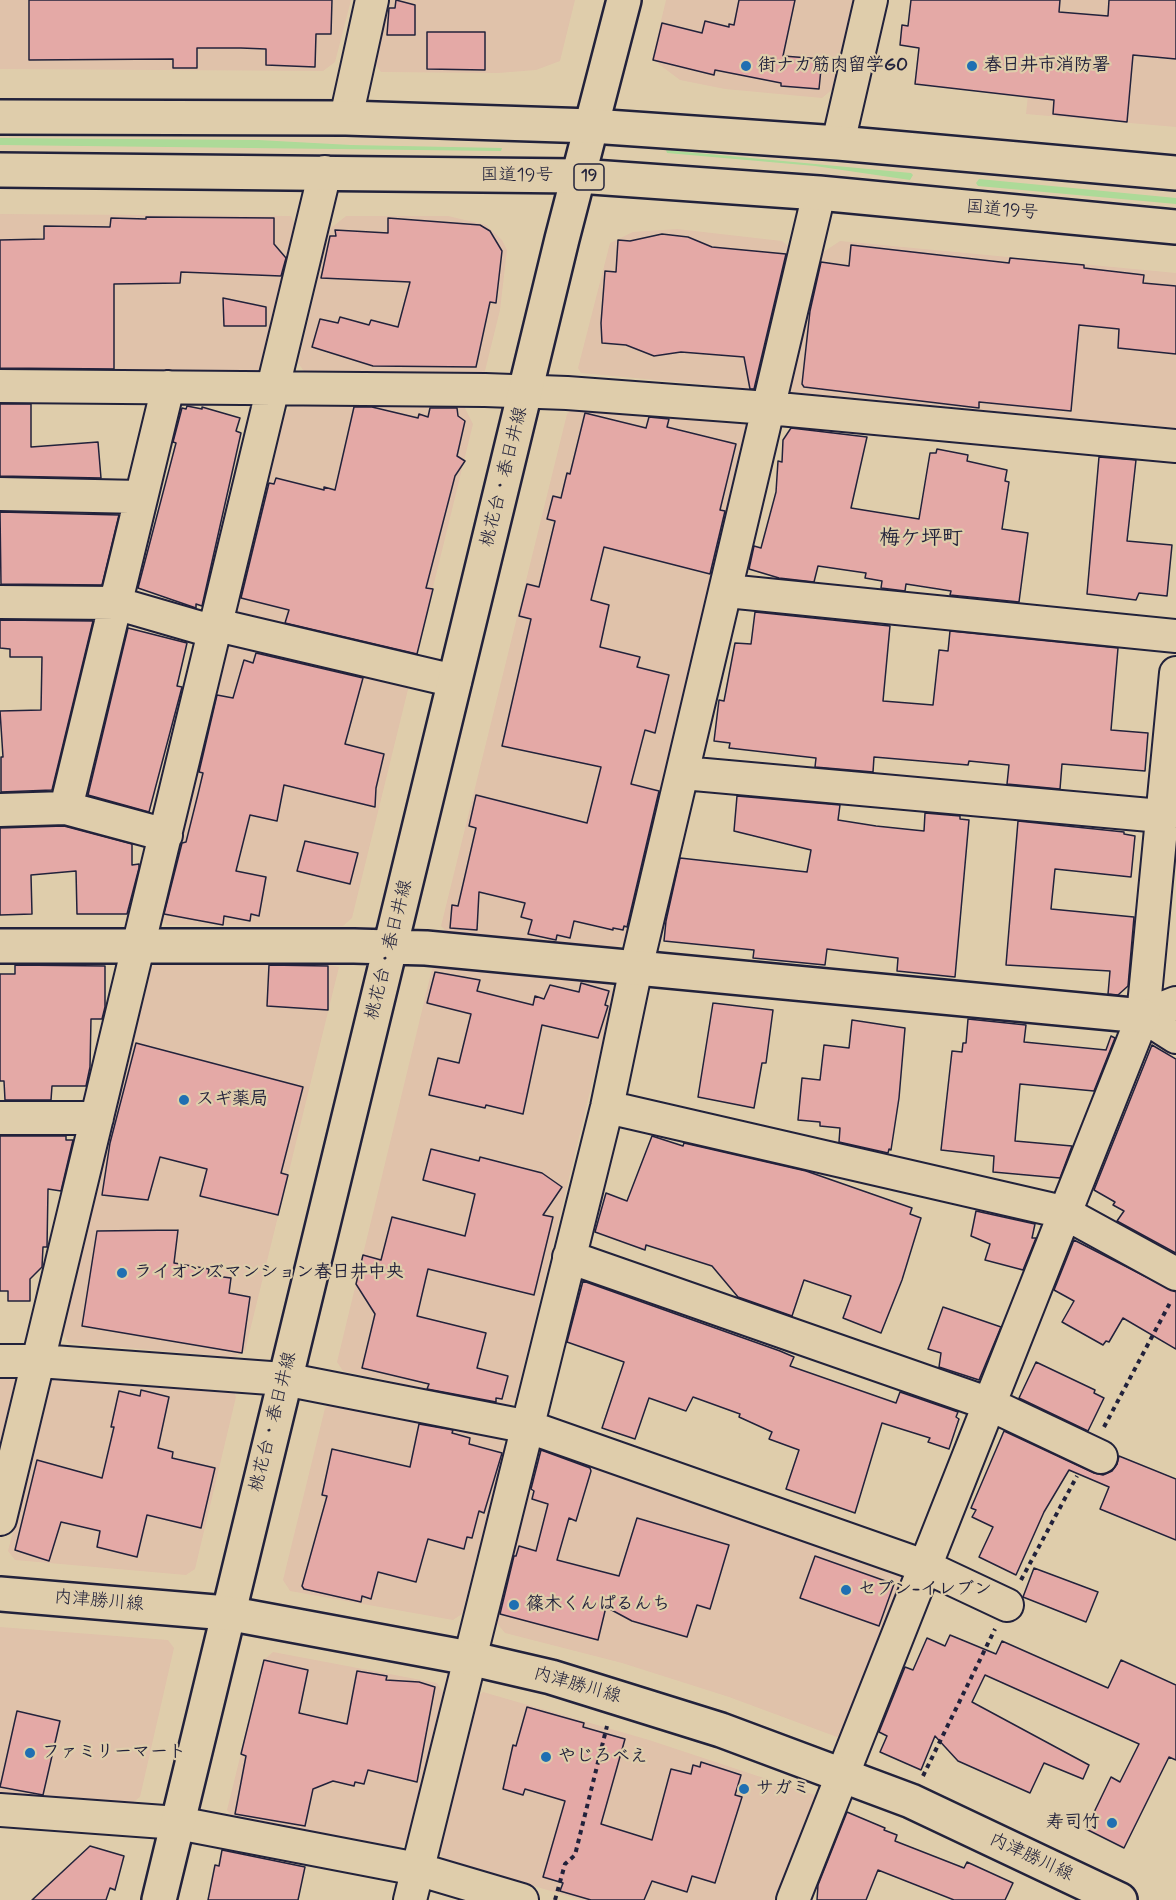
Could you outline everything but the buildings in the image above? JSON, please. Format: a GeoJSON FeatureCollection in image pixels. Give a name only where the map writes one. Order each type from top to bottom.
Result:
{"type":"FeatureCollection","features":[{"type":"Feature","properties":{"kind":"main road","name":"桃花台・春日井線"},"geometry":{"type":"LineString","coordinates":[[159,1900],[525,392],[624,0]]}},
{"type":"Feature","properties":{"kind":"main road"},"geometry":{"type":"LineString","coordinates":[[0,117],[346,118],[592,126],[838,143],[1176,173]]}},
{"type":"Feature","properties":{"kind":"main road","name":"国道19号"},"geometry":{"type":"LineString","coordinates":[[0,170],[578,176],[819,193],[1176,227]]}},
{"type":"Feature","properties":{"kind":"main road"},"geometry":{"type":"LineString","coordinates":[[0,946],[391,947],[1143,1016]]}},
{"type":"Feature","properties":{"kind":"main road","name":"内津勝川線"},"geometry":{"type":"LineString","coordinates":[[0,1594],[227,1613],[469,1658],[551,1677],[721,1730],[843,1774],[911,1801],[1120,1900]]}},
{"type":"Feature","properties":{"kind":"street"},"geometry":{"type":"LineString","coordinates":[[346,118],[372,0]]}},
{"type":"Feature","properties":{"kind":"street"},"geometry":{"type":"LineString","coordinates":[[838,143],[871,0]]}},
{"type":"Feature","properties":{"kind":"street"},"geometry":{"type":"LineString","coordinates":[[0,1519],[325,172]]}},
{"type":"Feature","properties":{"kind":"street"},"geometry":{"type":"LineString","coordinates":[[410,1900],[607,1107],[636,968],[727,591],[819,193]]}},
{"type":"Feature","properties":{"kind":"street"},"geometry":{"type":"LineString","coordinates":[[0,386],[525,392],[768,408],[1176,446]]}},
{"type":"Feature","properties":{"kind":"street"},"geometry":{"type":"LineString","coordinates":[[66,808],[168,387]]}},
{"type":"Feature","properties":{"kind":"street"},"geometry":{"type":"LineString","coordinates":[[0,494],[141,497]]}},
{"type":"Feature","properties":{"kind":"street"},"geometry":{"type":"LineString","coordinates":[[727,591],[1176,636]]}},
{"type":"Feature","properties":{"kind":"street"},"geometry":{"type":"LineString","coordinates":[[0,602],[115,603],[455,681]]}},
{"type":"Feature","properties":{"kind":"street"},"geometry":{"type":"LineString","coordinates":[[793,1900],[987,1403],[1143,1016],[1168,813],[1176,673]]}},
{"type":"Feature","properties":{"kind":"street"},"geometry":{"type":"LineString","coordinates":[[683,773],[1168,813]]}},
{"type":"Feature","properties":{"kind":"street"},"geometry":{"type":"LineString","coordinates":[[0,810],[66,808],[166,835]]}},
{"type":"Feature","properties":{"kind":"street"},"geometry":{"type":"LineString","coordinates":[[1143,1016],[1176,1003]]}},
{"type":"Feature","properties":{"kind":"street"},"geometry":{"type":"LineString","coordinates":[[1143,1016],[1176,1037]]}},
{"type":"Feature","properties":{"kind":"street"},"geometry":{"type":"LineString","coordinates":[[607,1107],[1063,1212],[1176,1274]]}},
{"type":"Feature","properties":{"kind":"street"},"geometry":{"type":"LineString","coordinates":[[0,1118],[97,1118]]}},
{"type":"Feature","properties":{"kind":"street"},"geometry":{"type":"LineString","coordinates":[[569,1257],[987,1403],[1095,1455]]}},
{"type":"Feature","properties":{"kind":"street"},"geometry":{"type":"LineString","coordinates":[[0,1361],[39,1361],[284,1379],[529,1427],[924,1566],[1007,1605]]}},
{"type":"Feature","properties":{"kind":"street"},"geometry":{"type":"LineString","coordinates":[[0,1810],[178,1823],[417,1869],[522,1900]]}},
{"type":"Feature","properties":{"kind":"path"},"geometry":{"type":"LineString","coordinates":[[911,1801],[1007,1605],[1095,1455],[1176,1292]]}},
{"type":"Feature","properties":{"kind":"path"},"geometry":{"type":"LineString","coordinates":[[555,1900],[565,1864],[575,1855],[607,1726]]}},
{"type":"Feature","properties":{"kind":"shaded area"},"geometry":{"type":"Polygon","coordinates":[[[0,0],[351,0],[335,62],[323,71],[0,69],[0,0]]]}},
{"type":"Feature","properties":{"kind":"shaded area"},"geometry":{"type":"Polygon","coordinates":[[[385,0],[575,0],[560,61],[536,70],[498,73],[381,72],[371,58],[385,0]]]}},
{"type":"Feature","properties":{"kind":"shaded area"},"geometry":{"type":"Polygon","coordinates":[[[666,0],[857,0],[834,88],[822,98],[725,89],[680,80],[652,59],[666,0]]]}},
{"type":"Feature","properties":{"kind":"shaded area"},"geometry":{"type":"Polygon","coordinates":[[[1038,0],[1176,0],[1176,127],[1026,114],[1038,0]]]}},
{"type":"Feature","properties":{"kind":"shaded area"},"geometry":{"type":"Polygon","coordinates":[[[0,214],[291,216],[297,229],[264,363],[257,371],[0,369],[0,214]]]}},
{"type":"Feature","properties":{"kind":"shaded area"},"geometry":{"type":"Polygon","coordinates":[[[346,216],[448,216],[486,225],[502,240],[507,250],[500,310],[484,375],[306,374],[298,363],[330,229],[346,216]]]}},
{"type":"Feature","properties":{"kind":"shaded area"},"geometry":{"type":"Polygon","coordinates":[[[677,229],[782,241],[794,251],[761,382],[751,389],[581,373],[578,368],[610,243],[633,232],[677,229]]]}},
{"type":"Feature","properties":{"kind":"shaded area"},"geometry":{"type":"Polygon","coordinates":[[[840,241],[1176,273],[1176,428],[791,392],[816,250],[825,251],[840,241]]]}},
{"type":"Feature","properties":{"kind":"shaded area"},"geometry":{"type":"Polygon","coordinates":[[[295,402],[463,404],[473,424],[352,918],[343,926],[167,925],[161,919],[285,413],[295,402]]]}},
{"type":"Feature","properties":{"kind":"shaded area"},"geometry":{"type":"Polygon","coordinates":[[[575,407],[744,422],[749,429],[627,941],[616,948],[447,932],[441,926],[567,414],[575,407]]]}},
{"type":"Feature","properties":{"kind":"shaded area"},"geometry":{"type":"Polygon","coordinates":[[[159,961],[315,962],[339,967],[245,1351],[235,1357],[69,1343],[62,1334],[150,969],[159,961]]]}},
{"type":"Feature","properties":{"kind":"shaded area"},"geometry":{"type":"Polygon","coordinates":[[[435,967],[607,982],[614,993],[515,1401],[508,1406],[343,1371],[337,1362],[432,969],[435,967]]]}},
{"type":"Feature","properties":{"kind":"shaded area"},"geometry":{"type":"Polygon","coordinates":[[[0,1373],[11,1373],[17,1381],[0,1449],[0,1373]]]}},
{"type":"Feature","properties":{"kind":"shaded area"},"geometry":{"type":"Polygon","coordinates":[[[59,1373],[233,1388],[236,1397],[195,1569],[186,1575],[15,1560],[8,1551],[51,1380],[59,1373]]]}},
{"type":"Feature","properties":{"kind":"shaded area"},"geometry":{"type":"Polygon","coordinates":[[[333,1403],[499,1437],[505,1445],[462,1614],[453,1620],[290,1591],[283,1580],[325,1408],[333,1403]]]}},
{"type":"Feature","properties":{"kind":"shaded area"},"geometry":{"type":"Polygon","coordinates":[[[544,1446],[901,1577],[904,1586],[848,1731],[837,1737],[729,1697],[622,1663],[505,1633],[495,1621],[535,1454],[544,1446]]]}},
{"type":"Feature","properties":{"kind":"shaded area"},"geometry":{"type":"Polygon","coordinates":[[[0,1627],[168,1640],[174,1648],[140,1797],[131,1804],[0,1793],[0,1627]]]}},
{"type":"Feature","properties":{"kind":"shaded area"},"geometry":{"type":"Polygon","coordinates":[[[273,1652],[437,1683],[444,1694],[408,1841],[398,1849],[231,1815],[227,1810],[264,1660],[273,1652]]]}},
{"type":"Feature","properties":{"kind":"shaded area"},"geometry":{"type":"Polygon","coordinates":[[[483,1692],[649,1740],[815,1795],[817,1804],[779,1900],[582,1900],[444,1860],[438,1850],[476,1698],[483,1692]]]}},
{"type":"Feature","properties":{"kind":"green space"},"geometry":{"type":"Polygon","coordinates":[[[0,138],[258,140],[351,145],[502,148],[501,151],[0,145],[0,138]]]}},
{"type":"Feature","properties":{"kind":"green space"},"geometry":{"type":"Polygon","coordinates":[[[666,150],[913,175],[910,180],[815,166],[667,153],[666,150]]]}},
{"type":"Feature","properties":{"kind":"green space"},"geometry":{"type":"Polygon","coordinates":[[[979,179],[1176,198],[1176,204],[978,186],[976,183],[979,179]]]}},
{"type":"Feature","properties":{"kind":"place","name":"街ナカ筋肉留学GO"},"geometry":{"type":"Point","coordinates":[746,66]}},
{"type":"Feature","properties":{"kind":"place","name":"春日井市消防署"},"geometry":{"type":"Point","coordinates":[972,66]}},
{"type":"Feature","properties":{"kind":"place","name":"スギ薬局"},"geometry":{"type":"Point","coordinates":[184,1100]}},
{"type":"Feature","properties":{"kind":"place","name":"ライオンズマンション春日井中央"},"geometry":{"type":"Point","coordinates":[122,1273]}},
{"type":"Feature","properties":{"kind":"place","name":"セブン-イレブン"},"geometry":{"type":"Point","coordinates":[846,1590]}},
{"type":"Feature","properties":{"kind":"place","name":"篠木くんぱるんち"},"geometry":{"type":"Point","coordinates":[514,1605]}},
{"type":"Feature","properties":{"kind":"place","name":"ファミリーマート"},"geometry":{"type":"Point","coordinates":[30,1753]}},
{"type":"Feature","properties":{"kind":"place","name":"やじろべえ"},"geometry":{"type":"Point","coordinates":[546,1757]}},
{"type":"Feature","properties":{"kind":"place","name":"サガミ"},"geometry":{"type":"Point","coordinates":[744,1789]}},
{"type":"Feature","properties":{"kind":"place","name":"寿司竹"},"geometry":{"type":"Point","coordinates":[1112,1823]}},
{"type":"Feature","properties":{"kind":"district","name":"梅ケ坪町"},"geometry":{"type":"Point","coordinates":[921,540]}}]}
